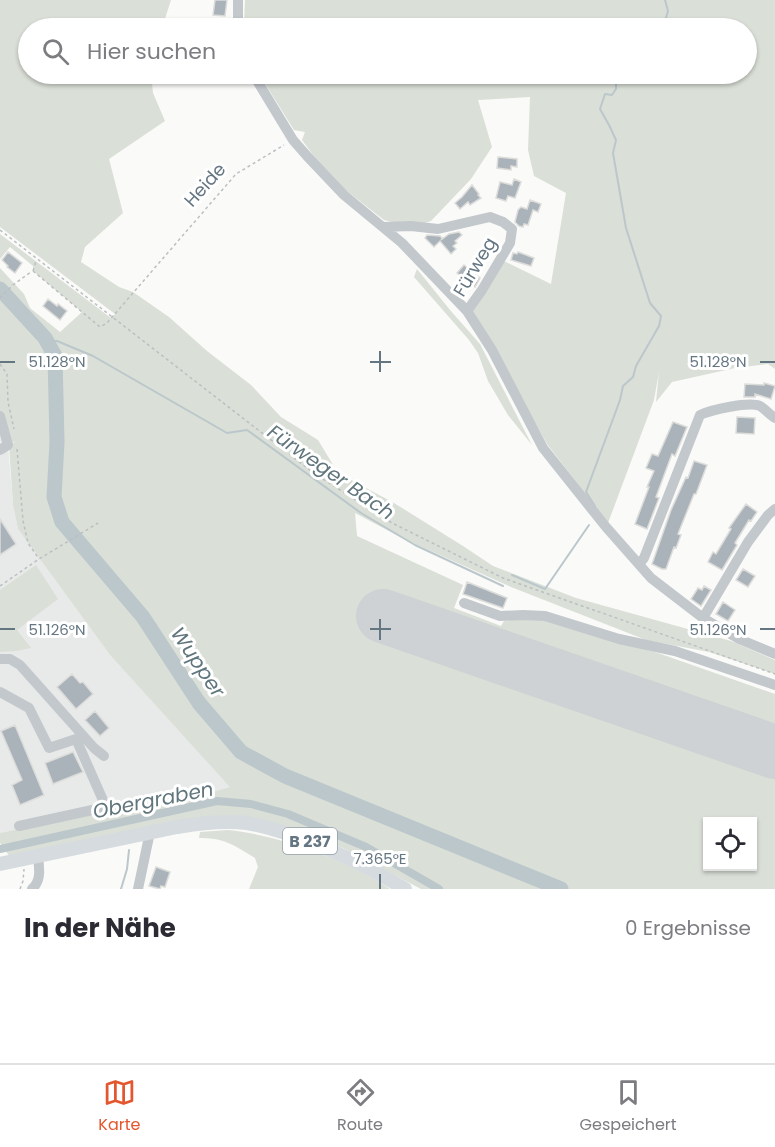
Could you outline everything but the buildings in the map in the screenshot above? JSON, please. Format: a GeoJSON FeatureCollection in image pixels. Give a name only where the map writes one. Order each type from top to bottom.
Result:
{"type":"FeatureCollection","features":[{"type":"Feature","properties":{"kind":"main road","name":"B 237"},"geometry":{"type":"LineString","coordinates":[[0,864],[150,832],[206,823],[245,823],[277,830],[340,854],[376,871],[405,889]]}},
{"type":"Feature","properties":{"kind":"street"},"geometry":{"type":"LineString","coordinates":[[238,0],[238,18]]}},
{"type":"Feature","properties":{"kind":"street"},"geometry":{"type":"LineString","coordinates":[[259,84],[293,140],[344,195],[402,243],[455,305],[467,311],[492,350],[543,448],[606,527],[651,578],[703,618],[739,639],[775,654]]}},
{"type":"Feature","properties":{"kind":"street","name":"Fürweg"},"geometry":{"type":"LineString","coordinates":[[383,227],[411,226],[438,229],[490,217],[512,229],[510,243],[467,311]]}},
{"type":"Feature","properties":{"kind":"street"},"geometry":{"type":"LineString","coordinates":[[639,564],[644,558],[700,415],[711,410],[752,404],[760,406],[775,418]]}},
{"type":"Feature","properties":{"kind":"street"},"geometry":{"type":"LineString","coordinates":[[0,416],[8,445],[0,450]]}},
{"type":"Feature","properties":{"kind":"street"},"geometry":{"type":"LineString","coordinates":[[703,618],[748,542],[775,509]]}},
{"type":"Feature","properties":{"kind":"street"},"geometry":{"type":"LineString","coordinates":[[464,603],[500,616],[545,616],[619,639],[675,651],[775,685]]}},
{"type":"Feature","properties":{"kind":"street"},"geometry":{"type":"LineString","coordinates":[[0,659],[10,659],[20,665],[94,748],[104,756]]}},
{"type":"Feature","properties":{"kind":"street"},"geometry":{"type":"LineString","coordinates":[[0,692],[29,708],[49,748],[76,739],[106,807],[19,826]]}},
{"type":"Feature","properties":{"kind":"street"},"geometry":{"type":"LineString","coordinates":[[138,889],[150,832]]}},
{"type":"Feature","properties":{"kind":"street"},"geometry":{"type":"LineString","coordinates":[[32,889],[36,886],[39,877],[38,856]]}},
{"type":"Feature","properties":{"kind":"path","name":"Heide"},"geometry":{"type":"LineString","coordinates":[[33,272],[100,327],[107,323],[236,174],[293,140]]}},
{"type":"Feature","properties":{"kind":"path"},"geometry":{"type":"LineString","coordinates":[[0,230],[315,474],[392,524],[503,578],[775,674]]}},
{"type":"Feature","properties":{"kind":"path"},"geometry":{"type":"LineString","coordinates":[[0,298],[13,285],[33,272],[37,260]]}},
{"type":"Feature","properties":{"kind":"path"},"geometry":{"type":"LineString","coordinates":[[0,364],[7,374],[8,402],[15,433]]}},
{"type":"Feature","properties":{"kind":"path"},"geometry":{"type":"LineString","coordinates":[[16,445],[23,521],[28,543],[39,559]]}},
{"type":"Feature","properties":{"kind":"path"},"geometry":{"type":"LineString","coordinates":[[0,586],[98,523]]}},
{"type":"Feature","properties":{"kind":"path"},"geometry":{"type":"LineString","coordinates":[[17,869],[24,868],[20,889]]}},
{"type":"Feature","properties":{"kind":"shaded area"},"geometry":{"type":"Polygon","coordinates":[[[0,0],[171,0],[165,18],[18,18],[18,84],[152,84],[153,93],[165,121],[109,159],[123,213],[85,247],[81,262],[119,287],[133,292],[169,317],[207,351],[251,385],[281,417],[318,440],[338,473],[394,503],[493,566],[576,598],[731,641],[775,660],[775,674],[709,652],[646,640],[511,587],[402,538],[355,513],[357,536],[463,585],[454,608],[501,626],[504,621],[529,618],[546,619],[658,653],[775,694],[775,889],[421,889],[343,848],[297,831],[250,819],[10,857],[0,843],[0,833],[145,802],[152,810],[230,787],[110,655],[18,529],[13,505],[9,446],[16,441],[8,445],[0,416],[0,268],[24,294],[30,308],[60,332],[82,312],[33,271],[33,266],[10,247],[0,259],[0,234],[111,318],[115,314],[0,227],[0,0]]]}},
{"type":"Feature","properties":{"kind":"shaded area"},"geometry":{"type":"Polygon","coordinates":[[[245,0],[775,0],[775,369],[768,364],[735,368],[672,382],[656,402],[659,372],[654,400],[608,523],[547,444],[472,310],[500,259],[551,284],[566,193],[534,176],[528,150],[530,97],[478,100],[492,147],[471,179],[431,221],[412,227],[384,220],[347,191],[313,155],[302,140],[305,132],[294,130],[265,84],[757,84],[757,18],[244,18],[245,0]]]}},
{"type":"Feature","properties":{"kind":"shaded area"},"geometry":{"type":"Polygon","coordinates":[[[417,269],[480,344],[532,445],[508,415],[488,381],[478,353],[469,340],[414,277],[417,269]]]}},
{"type":"Feature","properties":{"kind":"shaded area"},"geometry":{"type":"Polygon","coordinates":[[[0,416],[8,445],[13,505],[18,529],[110,655],[231,787],[152,810],[145,802],[0,833],[0,416]]]}},
{"type":"Feature","properties":{"kind":"shaded area"},"geometry":{"type":"Polygon","coordinates":[[[36,565],[58,599],[17,630],[31,648],[0,652],[0,590],[36,565]]]}},
{"type":"Feature","properties":{"kind":"shaded area"},"geometry":{"type":"Polygon","coordinates":[[[228,830],[269,837],[312,850],[354,868],[390,889],[249,889],[258,867],[255,858],[222,841],[199,838],[200,832],[228,830]]]}},
{"type":"Feature","properties":{"kind":"waterway","name":"Fürweger Bach"},"geometry":{"type":"LineString","coordinates":[[665,0],[668,11],[666,18]]}},
{"type":"Feature","properties":{"kind":"waterway","name":"Fürweger Bach"},"geometry":{"type":"LineString","coordinates":[[595,506],[586,492],[623,386],[633,377],[636,366],[659,326],[661,316],[650,303],[626,228],[613,153],[616,140],[600,109],[605,94],[612,95],[616,84]]}},
{"type":"Feature","properties":{"kind":"waterway","name":"Wupper"},"geometry":{"type":"LineString","coordinates":[[0,289],[45,338],[55,356],[57,442],[54,497],[62,522],[143,617],[199,703],[241,752],[285,776],[561,889]]}},
{"type":"Feature","properties":{"kind":"waterway","name":"Fürweger Bach"},"geometry":{"type":"LineString","coordinates":[[46,341],[57,341],[93,356],[227,433],[247,430],[361,513],[415,545],[503,586]]}},
{"type":"Feature","properties":{"kind":"waterway","name":"Fürweger Bach"},"geometry":{"type":"LineString","coordinates":[[512,575],[545,589],[589,525]]}},
{"type":"Feature","properties":{"kind":"waterway","name":"Obergraben"},"geometry":{"type":"LineString","coordinates":[[0,849],[217,801],[251,804],[288,814],[366,847],[439,889]]}},
{"type":"Feature","properties":{"kind":"waterway"},"geometry":{"type":"LineString","coordinates":[[121,889],[127,869],[129,850]]}},
{"type":"Feature","properties":{"kind":"runway"},"geometry":{"type":"LineString","coordinates":[[383,616],[775,752]]}}]}
